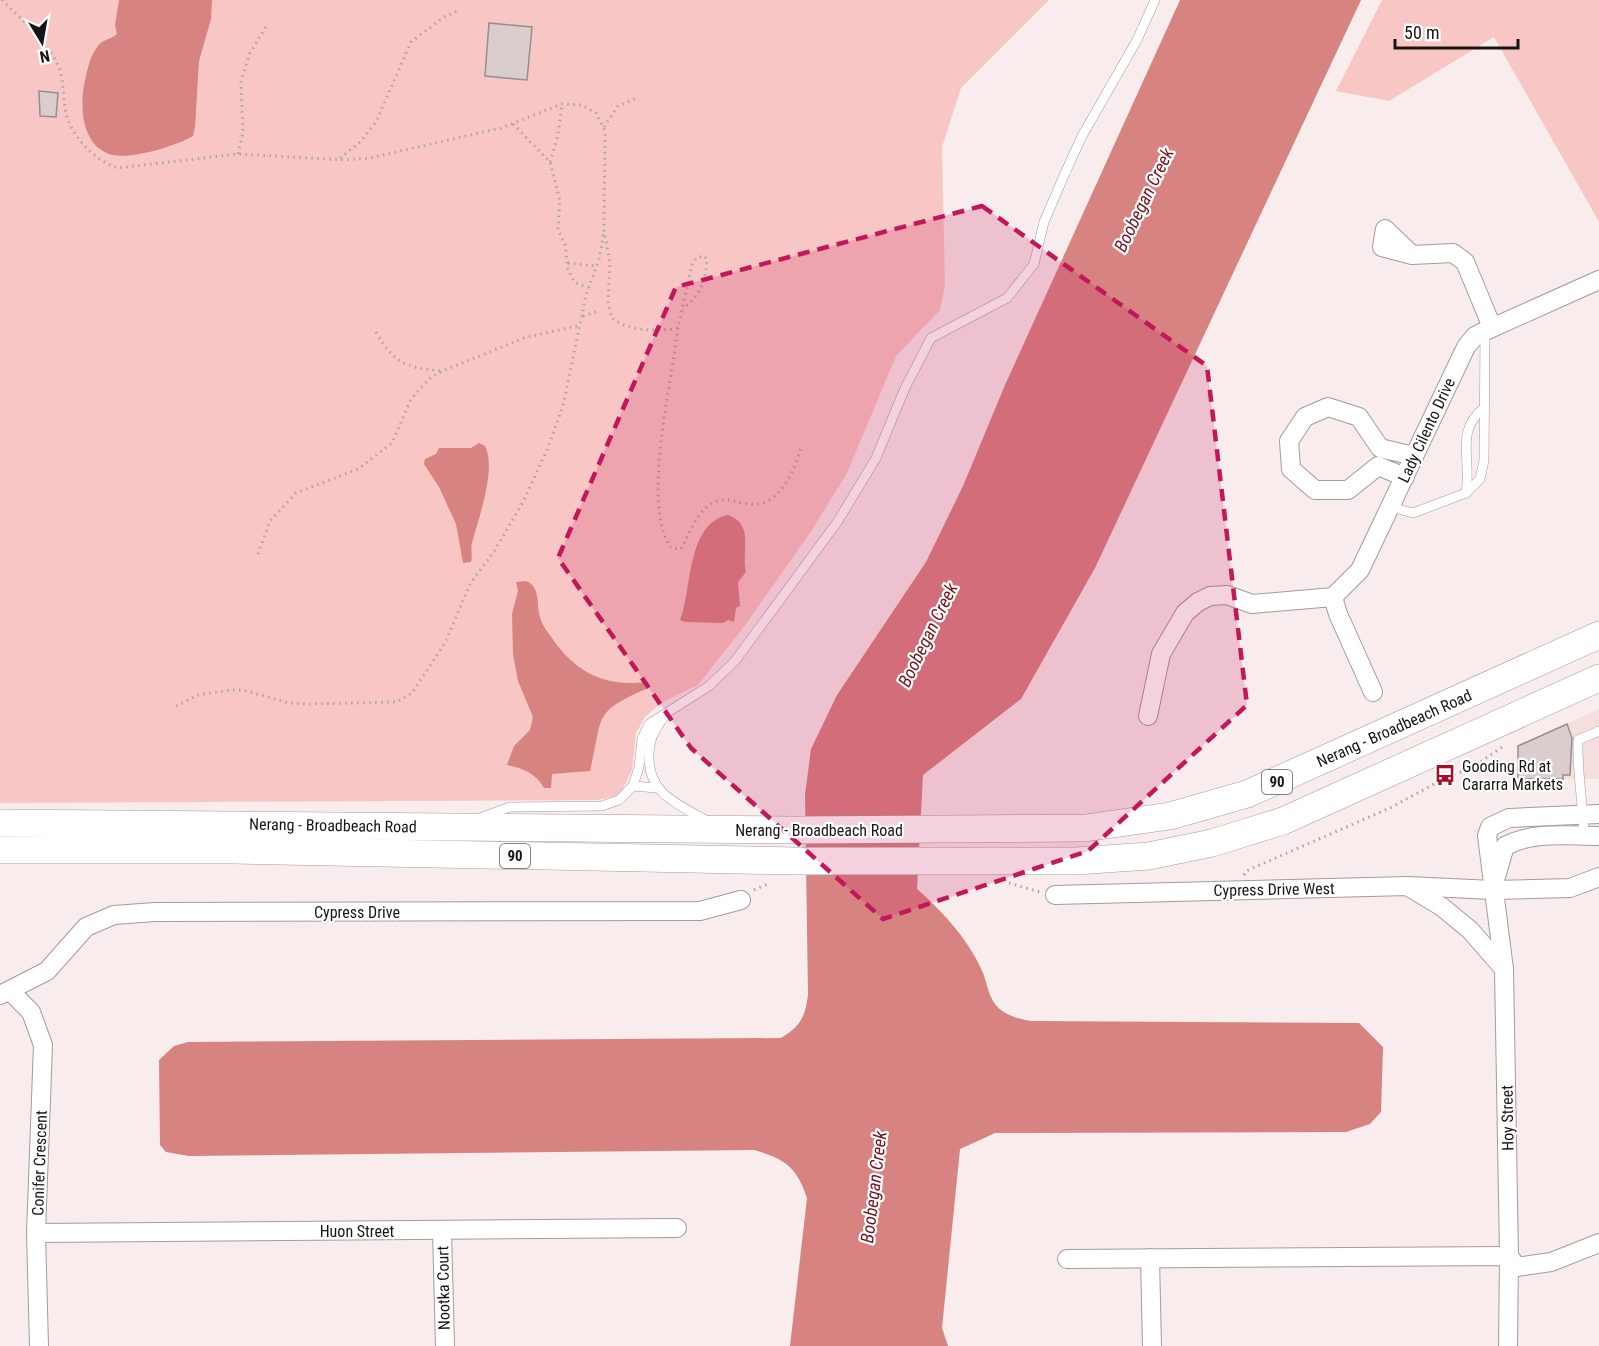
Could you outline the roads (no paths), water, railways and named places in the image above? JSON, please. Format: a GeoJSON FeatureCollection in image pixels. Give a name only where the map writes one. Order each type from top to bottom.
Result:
{"type":"FeatureCollection","features":[{"type":"Feature","properties":{"kind":"main road","name":"Nerang - Broadbeach Road"},"geometry":{"type":"LineString","coordinates":[[0,823],[796,830],[1085,828],[1134,822],[1200,809],[1278,781],[1599,635]]}},
{"type":"Feature","properties":{"kind":"main road","name":"Nerang - Broadbeach Road"},"geometry":{"type":"LineString","coordinates":[[0,850],[234,850],[796,861],[1119,858],[1181,850],[1221,841],[1284,821],[1595,683]]}},
{"type":"Feature","properties":{"kind":"street"},"geometry":{"type":"LineString","coordinates":[[1412,255],[1453,254],[1465,262],[1488,329]]}},
{"type":"Feature","properties":{"kind":"street","name":"Lady Cilento Drive"},"geometry":{"type":"LineString","coordinates":[[1333,597],[1360,570],[1466,347],[1475,336],[1599,280]]}},
{"type":"Feature","properties":{"kind":"street"},"geometry":{"type":"LineString","coordinates":[[1405,477],[1378,466],[1348,490],[1315,490],[1291,469],[1289,441],[1305,417],[1328,407],[1359,417],[1380,448],[1414,456]]}},
{"type":"Feature","properties":{"kind":"street"},"geometry":{"type":"LineString","coordinates":[[1148,716],[1161,654],[1185,613],[1210,596],[1227,595],[1252,604],[1333,597],[1338,614],[1373,692]]}},
{"type":"Feature","properties":{"kind":"street","name":"Hoy Street"},"geometry":{"type":"LineString","coordinates":[[1508,1346],[1509,1256],[1504,969],[1486,836],[1490,827],[1509,818],[1591,814]]}},
{"type":"Feature","properties":{"kind":"street","name":"Hoy Street"},"geometry":{"type":"LineString","coordinates":[[1492,890],[1504,846],[1534,836],[1591,836]]}},
{"type":"Feature","properties":{"kind":"street","name":"Cypress Drive West"},"geometry":{"type":"LineString","coordinates":[[1055,895],[1408,886],[1492,890],[1570,888],[1599,877]]}},
{"type":"Feature","properties":{"kind":"street"},"geometry":{"type":"LineString","coordinates":[[1408,886],[1442,907],[1470,930],[1504,969]]}},
{"type":"Feature","properties":{"kind":"street","name":"Cypress Drive"},"geometry":{"type":"LineString","coordinates":[[5,993],[47,971],[86,927],[114,915],[155,912],[700,911],[741,900]]}},
{"type":"Feature","properties":{"kind":"street","name":"Conifer Crescent"},"geometry":{"type":"LineString","coordinates":[[5,993],[31,1012],[43,1045],[36,1233],[39,1346]]}},
{"type":"Feature","properties":{"kind":"street","name":"Huon Street"},"geometry":{"type":"LineString","coordinates":[[36,1233],[678,1228]]}},
{"type":"Feature","properties":{"kind":"street","name":"Nootka Court"},"geometry":{"type":"LineString","coordinates":[[442,1230],[444,1346]]}},
{"type":"Feature","properties":{"kind":"street"},"geometry":{"type":"LineString","coordinates":[[1067,1258],[1509,1256],[1517,1267],[1535,1266],[1599,1243]]}},
{"type":"Feature","properties":{"kind":"street"},"geometry":{"type":"LineString","coordinates":[[1150,1258],[1152,1346]]}},
{"type":"Feature","properties":{"kind":"lane"},"geometry":{"type":"LineString","coordinates":[[461,827],[502,808],[602,806],[619,800],[633,786],[644,732],[653,721],[709,686],[735,661],[838,521],[876,458],[905,388],[931,338],[1006,298],[1034,264],[1044,222],[1082,136],[1137,40],[1155,0]]}},
{"type":"Feature","properties":{"kind":"lane"},"geometry":{"type":"LineString","coordinates":[[1391,507],[1413,513],[1466,493],[1474,487],[1484,471],[1488,329]]}},
{"type":"Feature","properties":{"kind":"lane"},"geometry":{"type":"LineString","coordinates":[[1466,493],[1466,429],[1476,414],[1485,407]]}},
{"type":"Feature","properties":{"kind":"lane"},"geometry":{"type":"LineString","coordinates":[[668,713],[651,737],[649,767],[657,788],[673,803],[723,829]]}},
{"type":"Feature","properties":{"kind":"lane"},"geometry":{"type":"LineString","coordinates":[[1591,836],[1591,814],[1577,770],[1578,740],[1599,731]]}},
{"type":"Feature","properties":{"kind":"lane"},"geometry":{"type":"LineString","coordinates":[[633,786],[657,788]]}},
{"type":"Feature","properties":{"kind":"water"},"geometry":{"type":"Polygon","coordinates":[[[119,0],[212,0],[211,19],[199,61],[193,136],[164,148],[128,156],[109,154],[93,142],[85,124],[82,104],[84,85],[92,55],[100,44],[117,34],[115,25],[119,0]]]}},
{"type":"Feature","properties":{"kind":"water","name":"Boobegan Creek"},"geometry":{"type":"Polygon","coordinates":[[[1180,0],[1361,0],[1095,568],[1021,699],[923,775],[917,889],[946,917],[963,938],[983,973],[994,1002],[1008,1014],[1031,1021],[1359,1023],[1383,1047],[1381,1112],[1370,1124],[1346,1132],[995,1133],[960,1149],[942,1328],[948,1346],[790,1346],[807,1198],[799,1179],[788,1166],[774,1157],[754,1150],[189,1156],[166,1152],[160,1145],[159,1060],[174,1046],[188,1042],[781,1038],[798,1025],[808,995],[805,795],[811,749],[837,695],[926,562],[963,486],[1005,385],[1180,0]]]}},
{"type":"Feature","properties":{"kind":"water"},"geometry":{"type":"Polygon","coordinates":[[[479,443],[485,446],[488,456],[488,481],[471,546],[471,562],[463,563],[456,524],[439,487],[424,464],[425,459],[436,454],[439,448],[471,448],[479,443]]]}},
{"type":"Feature","properties":{"kind":"water"},"geometry":{"type":"Polygon","coordinates":[[[728,515],[742,525],[745,539],[746,572],[738,582],[740,606],[736,608],[734,622],[728,620],[723,623],[685,622],[680,620],[698,544],[704,531],[714,521],[728,515]]]}},
{"type":"Feature","properties":{"kind":"water"},"geometry":{"type":"Polygon","coordinates":[[[526,581],[534,587],[536,592],[540,617],[544,626],[572,662],[605,680],[645,682],[648,688],[608,710],[599,727],[590,771],[552,774],[551,788],[544,788],[537,778],[528,772],[507,765],[514,746],[530,730],[533,717],[518,681],[513,654],[512,614],[518,591],[516,582],[526,581]]]}},
{"type":"Feature","properties":{"kind":"place","name":"Gooding Rd at Cararra Markets"},"geometry":{"type":"Point","coordinates":[1445,775]}}]}
